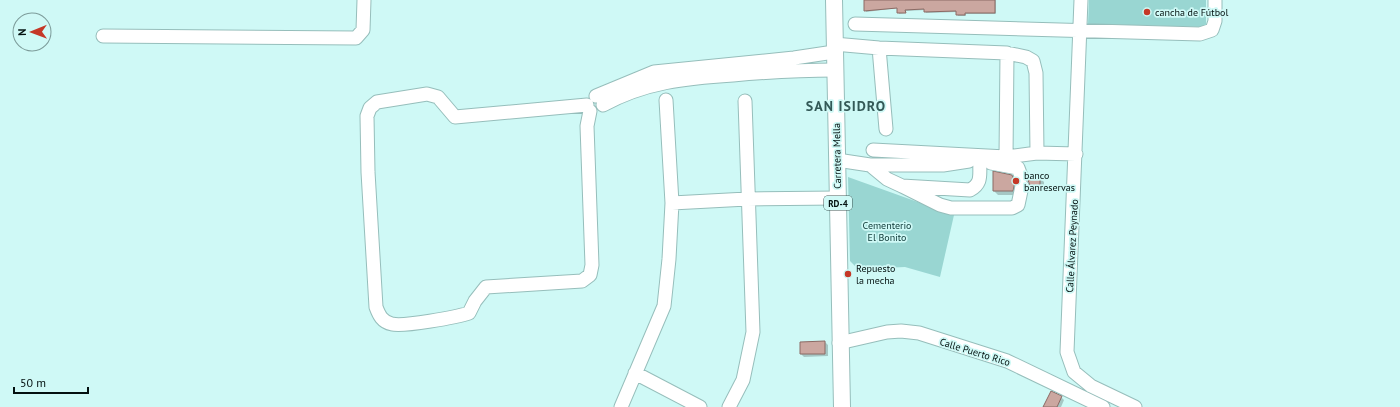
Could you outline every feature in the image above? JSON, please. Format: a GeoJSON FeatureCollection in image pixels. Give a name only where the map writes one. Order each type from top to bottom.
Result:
{"type":"FeatureCollection","features":[{"type":"Feature","properties":{"kind":"main road","name":"Carretera Mella"},"geometry":{"type":"LineString","coordinates":[[834,0],[834,70],[842,407]]}},
{"type":"Feature","properties":{"kind":"street"},"geometry":{"type":"LineString","coordinates":[[102,36],[356,38],[363,30],[364,0]]}},
{"type":"Feature","properties":{"kind":"street","name":"Calle Álvarez Peynado"},"geometry":{"type":"LineString","coordinates":[[1081,0],[1067,352],[1074,372],[1091,386],[1135,407]]}},
{"type":"Feature","properties":{"kind":"street"},"geometry":{"type":"LineString","coordinates":[[855,24],[1200,34],[1212,30],[1215,21],[1215,0]]}},
{"type":"Feature","properties":{"kind":"street"},"geometry":{"type":"LineString","coordinates":[[834,70],[796,70],[684,79],[662,82],[594,105],[455,117],[438,97],[427,94],[377,102],[370,108],[367,116],[368,172],[376,307],[380,317],[394,325],[455,318],[469,313],[475,301],[486,287],[582,281],[590,275],[592,265],[588,126],[594,105],[654,72],[794,58],[834,48],[879,48],[1007,53],[1026,56],[1033,61],[1036,73],[1037,153]]}},
{"type":"Feature","properties":{"kind":"street"},"geometry":{"type":"LineString","coordinates":[[879,48],[886,129]]}},
{"type":"Feature","properties":{"kind":"street"},"geometry":{"type":"LineString","coordinates":[[1006,157],[1007,53]]}},
{"type":"Feature","properties":{"kind":"street"},"geometry":{"type":"LineString","coordinates":[[621,407],[664,306],[669,259],[672,203],[666,100]]}},
{"type":"Feature","properties":{"kind":"street"},"geometry":{"type":"LineString","coordinates":[[729,407],[743,380],[753,332],[747,199],[745,102]]}},
{"type":"Feature","properties":{"kind":"street"},"geometry":{"type":"LineString","coordinates":[[873,150],[1006,157],[1037,153],[1076,154]]}},
{"type":"Feature","properties":{"kind":"street"},"geometry":{"type":"LineString","coordinates":[[837,160],[870,165],[943,165],[959,162],[980,162],[1018,168],[1021,181],[1018,205],[1012,208],[951,208],[940,205],[886,179],[870,165]]}},
{"type":"Feature","properties":{"kind":"street"},"geometry":{"type":"LineString","coordinates":[[902,186],[970,190],[975,188],[980,181],[980,162]]}},
{"type":"Feature","properties":{"kind":"street"},"geometry":{"type":"LineString","coordinates":[[672,203],[747,199],[838,198]]}},
{"type":"Feature","properties":{"kind":"street","name":"Calle Puerto Rico"},"geometry":{"type":"LineString","coordinates":[[840,343],[887,332],[901,331],[918,334],[1007,361],[1103,407]]}},
{"type":"Feature","properties":{"kind":"street"},"geometry":{"type":"LineString","coordinates":[[635,374],[700,407]]}},
{"type":"Feature","properties":{"kind":"green space","name":"cancha de Fútbol"},"geometry":{"type":"Polygon","coordinates":[[[1089,0],[1206,0],[1206,27],[1088,24],[1089,0]]]}},
{"type":"Feature","properties":{"kind":"green space","name":"Cementerio El Bonito"},"geometry":{"type":"Polygon","coordinates":[[[848,177],[954,215],[940,277],[905,267],[858,269],[850,261],[848,177]]]}},
{"type":"Feature","properties":{"kind":"building"},"geometry":{"type":"Polygon","coordinates":[[[864,0],[995,0],[995,13],[965,13],[965,15],[956,15],[956,11],[924,12],[924,9],[905,10],[906,13],[897,13],[897,8],[864,11],[864,0]]]}},
{"type":"Feature","properties":{"kind":"building"},"geometry":{"type":"Polygon","coordinates":[[[993,171],[1012,175],[1015,182],[1013,191],[993,191],[993,171]]]}},
{"type":"Feature","properties":{"kind":"building"},"geometry":{"type":"Polygon","coordinates":[[[1029,176],[1040,176],[1040,186],[1030,186],[1028,180],[1029,176]]]}},
{"type":"Feature","properties":{"kind":"building"},"geometry":{"type":"Polygon","coordinates":[[[825,341],[825,354],[800,354],[800,342],[825,341]]]}},
{"type":"Feature","properties":{"kind":"building"},"geometry":{"type":"Polygon","coordinates":[[[1051,391],[1062,396],[1057,407],[1043,407],[1051,391]]]}},
{"type":"Feature","properties":{"kind":"place","name":"cancha de Fútbol"},"geometry":{"type":"Point","coordinates":[1147,12]}},
{"type":"Feature","properties":{"kind":"place","name":"banco banreservas"},"geometry":{"type":"Point","coordinates":[1016,181]}},
{"type":"Feature","properties":{"kind":"place","name":"Repuesto la mecha"},"geometry":{"type":"Point","coordinates":[848,274]}},
{"type":"Feature","properties":{"kind":"district","name":"SAN ISIDRO"},"geometry":{"type":"Point","coordinates":[846,106]}}]}
